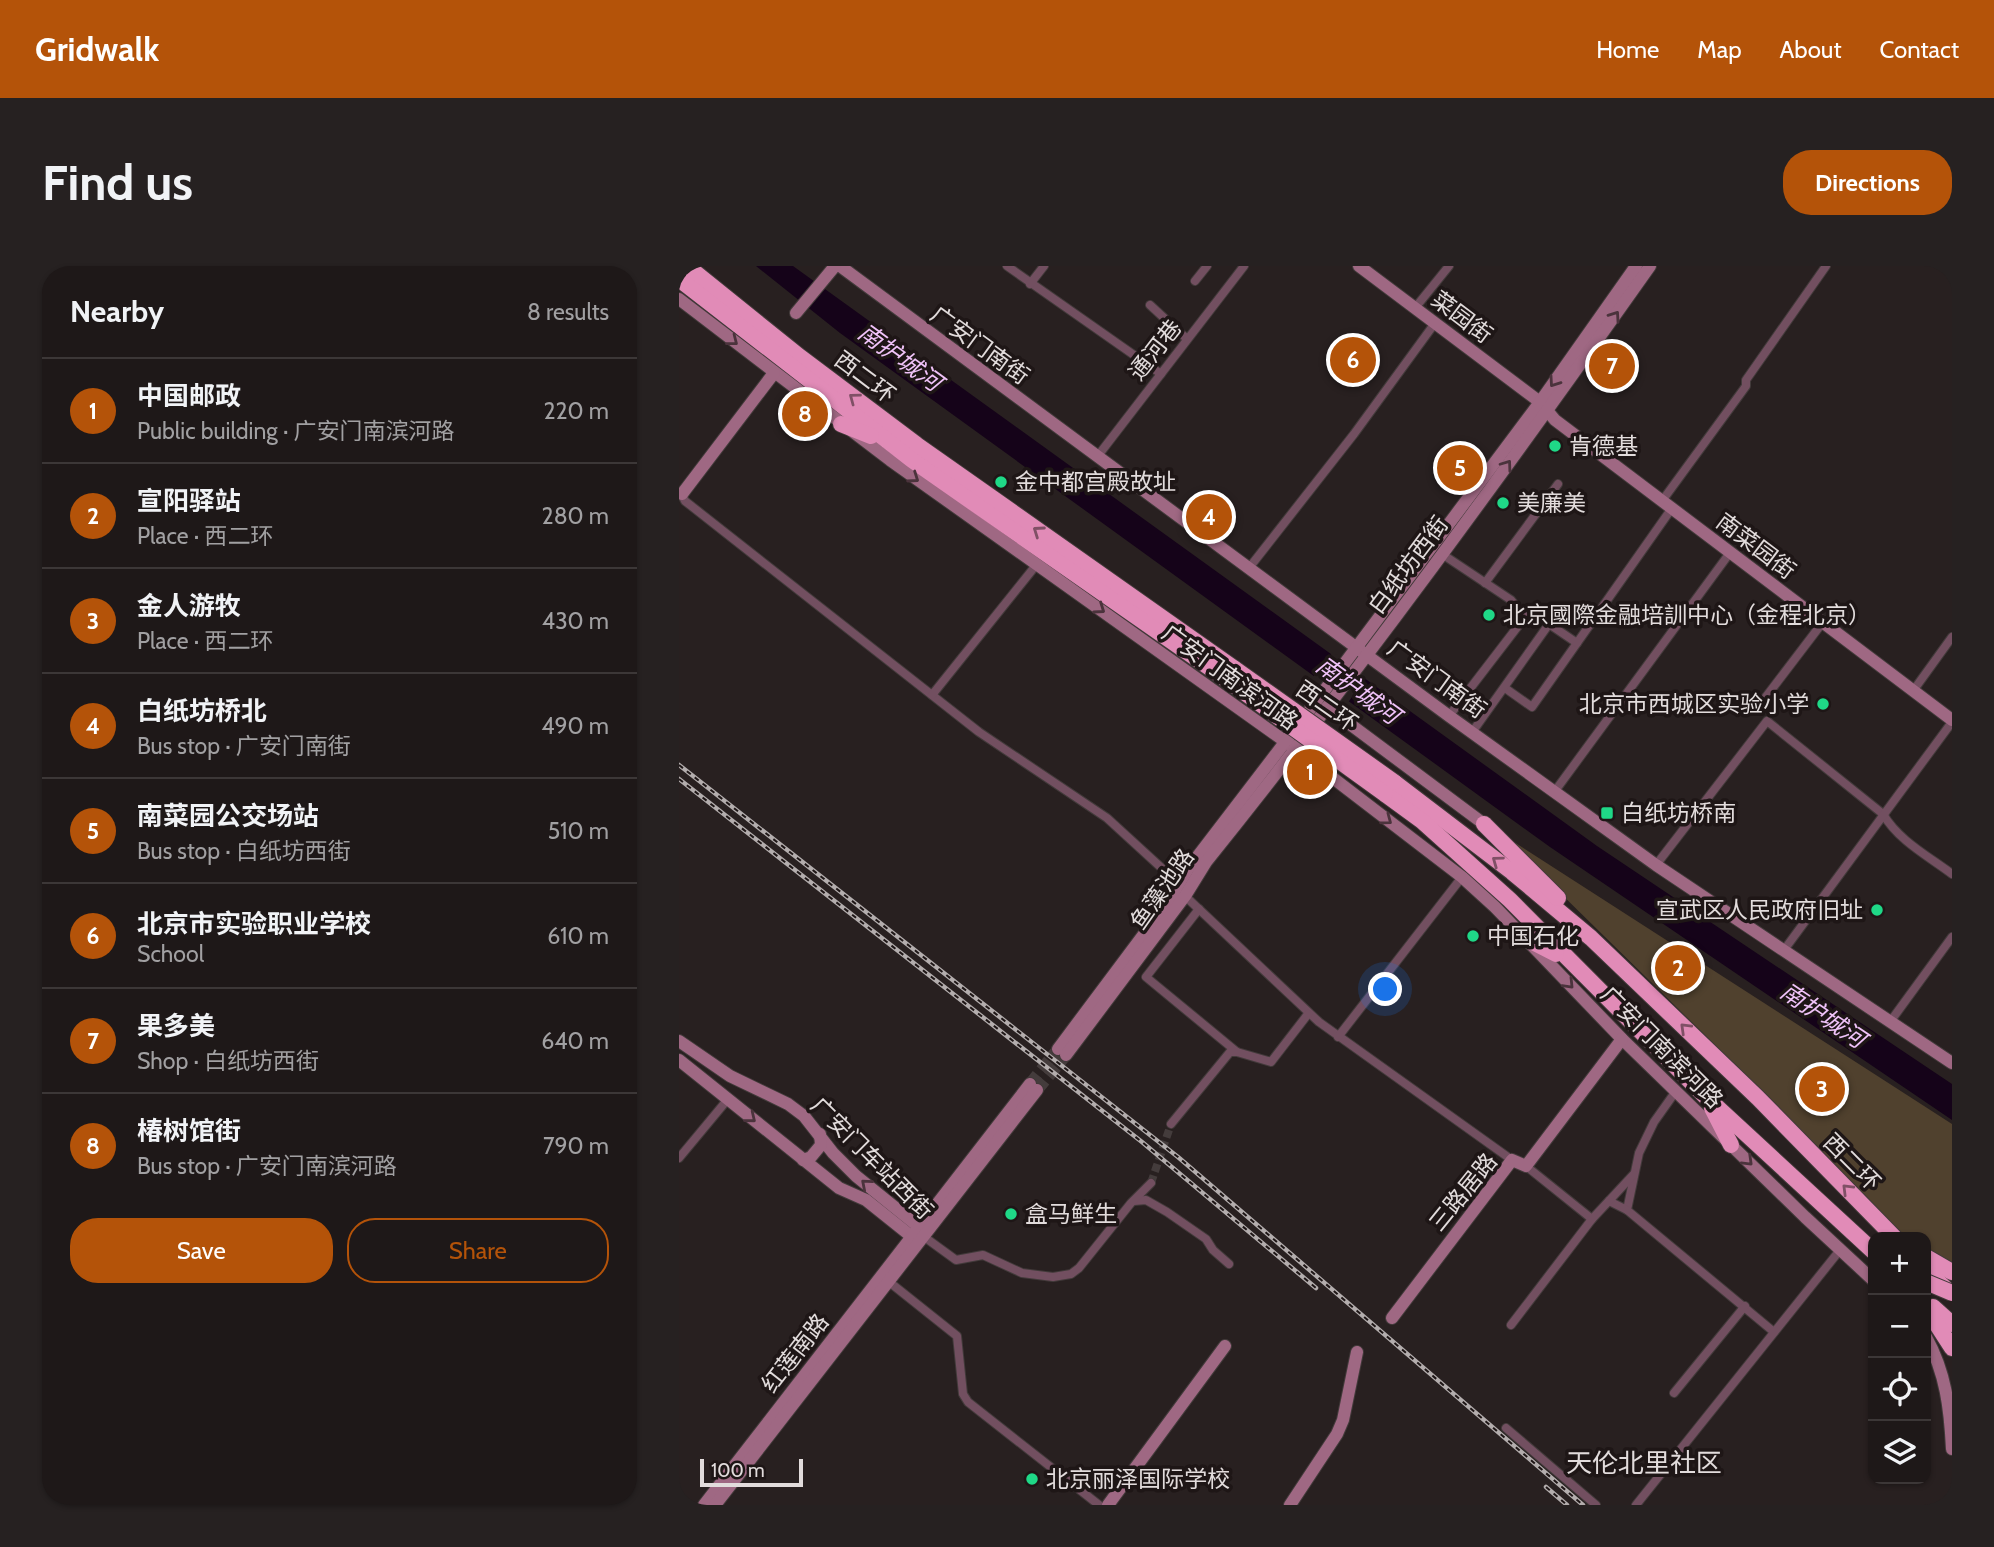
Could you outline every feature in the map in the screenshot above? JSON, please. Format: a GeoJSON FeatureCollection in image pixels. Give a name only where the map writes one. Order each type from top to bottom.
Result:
{"type":"FeatureCollection","features":[{"type":"Feature","properties":{"kind":"highway","name":"西二环"},"geometry":{"type":"LineString","coordinates":[[687,266],[917,445],[1389,788],[1513,872],[1591,938],[1758,1098],[1889,1232]]}},
{"type":"Feature","properties":{"kind":"highway","name":"西二环"},"geometry":{"type":"LineString","coordinates":[[679,279],[891,444],[1231,674]]}},
{"type":"Feature","properties":{"kind":"highway"},"geometry":{"type":"LineString","coordinates":[[841,424],[891,444]]}},
{"type":"Feature","properties":{"kind":"highway","name":"西二环"},"geometry":{"type":"LineString","coordinates":[[1389,788],[1510,900],[1706,1097],[1868,1246]]}},
{"type":"Feature","properties":{"kind":"highway"},"geometry":{"type":"LineString","coordinates":[[1484,824],[1538,876],[1591,938]]}},
{"type":"Feature","properties":{"kind":"highway"},"geometry":{"type":"LineString","coordinates":[[1521,936],[1570,962]]}},
{"type":"Feature","properties":{"kind":"highway"},"geometry":{"type":"LineString","coordinates":[[1706,1097],[1731,1145]]}},
{"type":"Feature","properties":{"kind":"highway"},"geometry":{"type":"LineString","coordinates":[[1931,1260],[1952,1272]]}},
{"type":"Feature","properties":{"kind":"highway"},"geometry":{"type":"LineString","coordinates":[[1931,1275],[1952,1294]]}},
{"type":"Feature","properties":{"kind":"highway"},"geometry":{"type":"LineString","coordinates":[[1931,1284],[1952,1294]]}},
{"type":"Feature","properties":{"kind":"highway"},"geometry":{"type":"LineString","coordinates":[[1931,1306],[1952,1325]]}},
{"type":"Feature","properties":{"kind":"highway"},"geometry":{"type":"LineString","coordinates":[[1931,1316],[1952,1348]]}},
{"type":"Feature","properties":{"kind":"street","name":"广安门南街"},"geometry":{"type":"LineString","coordinates":[[848,266],[1361,652],[1474,729],[1658,863],[1952,1063]]}},
{"type":"Feature","properties":{"kind":"street"},"geometry":{"type":"LineString","coordinates":[[1007,266],[1161,374]]}},
{"type":"Feature","properties":{"kind":"street"},"geometry":{"type":"LineString","coordinates":[[1030,284],[1044,266]]}},
{"type":"Feature","properties":{"kind":"street"},"geometry":{"type":"LineString","coordinates":[[1195,281],[1207,266]]}},
{"type":"Feature","properties":{"kind":"street","name":"通河巷"},"geometry":{"type":"LineString","coordinates":[[1099,455],[1244,266]]}},
{"type":"Feature","properties":{"kind":"street","name":"菜园街"},"geometry":{"type":"LineString","coordinates":[[1359,266],[1543,406]]}},
{"type":"Feature","properties":{"kind":"street"},"geometry":{"type":"LineString","coordinates":[[1415,308],[1449,266]]}},
{"type":"Feature","properties":{"kind":"street","name":"白纸坊西街"},"geometry":{"type":"LineString","coordinates":[[1361,652],[1442,554],[1636,266]]}},
{"type":"Feature","properties":{"kind":"street","name":"白纸坊西街"},"geometry":{"type":"LineString","coordinates":[[1328,699],[1543,406],[1650,266]]}},
{"type":"Feature","properties":{"kind":"street"},"geometry":{"type":"LineString","coordinates":[[1505,688],[1532,707],[1746,386],[1746,380],[1826,266]]}},
{"type":"Feature","properties":{"kind":"street","name":"广安门南街"},"geometry":{"type":"LineString","coordinates":[[834,269],[1099,455]]}},
{"type":"Feature","properties":{"kind":"street"},"geometry":{"type":"LineString","coordinates":[[796,313],[834,269]]}},
{"type":"Feature","properties":{"kind":"street","name":"广安门南滨河路"},"geometry":{"type":"LineString","coordinates":[[679,299],[841,424],[1290,745],[1462,877],[1622,1039],[1868,1275]]}},
{"type":"Feature","properties":{"kind":"street"},"geometry":{"type":"LineString","coordinates":[[1150,305],[1187,340]]}},
{"type":"Feature","properties":{"kind":"street"},"geometry":{"type":"LineString","coordinates":[[1250,566],[1354,434],[1436,323]]}},
{"type":"Feature","properties":{"kind":"street"},"geometry":{"type":"LineString","coordinates":[[772,372],[680,491],[685,501],[979,732],[1107,818],[1178,883]]}},
{"type":"Feature","properties":{"kind":"street","name":"南菜园街"},"geometry":{"type":"LineString","coordinates":[[1543,406],[1555,420],[1952,721]]}},
{"type":"Feature","properties":{"kind":"street"},"geometry":{"type":"LineString","coordinates":[[1485,583],[1557,484]]}},
{"type":"Feature","properties":{"kind":"street"},"geometry":{"type":"LineString","coordinates":[[1442,554],[1511,600],[1525,617],[1451,713]]}},
{"type":"Feature","properties":{"kind":"street"},"geometry":{"type":"LineString","coordinates":[[1557,789],[1729,554]]}},
{"type":"Feature","properties":{"kind":"street"},"geometry":{"type":"LineString","coordinates":[[932,695],[1037,564]]}},
{"type":"Feature","properties":{"kind":"street"},"geometry":{"type":"LineString","coordinates":[[1759,706],[1823,622]]}},
{"type":"Feature","properties":{"kind":"street"},"geometry":{"type":"LineString","coordinates":[[1474,729],[1549,624],[1577,643]]}},
{"type":"Feature","properties":{"kind":"street"},"geometry":{"type":"LineString","coordinates":[[1913,691],[1952,638]]}},
{"type":"Feature","properties":{"kind":"street"},"geometry":{"type":"LineString","coordinates":[[1290,745],[1328,699]]}},
{"type":"Feature","properties":{"kind":"street","name":"广安门南滨河路"},"geometry":{"type":"LineString","coordinates":[[1328,699],[1398,758],[1484,824]]}},
{"type":"Feature","properties":{"kind":"street"},"geometry":{"type":"LineString","coordinates":[[1658,863],[1767,721],[1883,814],[1889,825],[1901,836],[1952,874]]}},
{"type":"Feature","properties":{"kind":"street"},"geometry":{"type":"LineString","coordinates":[[1785,948],[1952,721]]}},
{"type":"Feature","properties":{"kind":"street","name":"鱼藻池路"},"geometry":{"type":"LineString","coordinates":[[1290,745],[1206,862],[1185,896],[1062,1052],[1168,902],[1178,883],[1290,745]]}},
{"type":"Feature","properties":{"kind":"street"},"geometry":{"type":"LineString","coordinates":[[1364,802],[1398,758]]}},
{"type":"Feature","properties":{"kind":"street"},"geometry":{"type":"LineString","coordinates":[[1338,1037],[1462,877]]}},
{"type":"Feature","properties":{"kind":"street"},"geometry":{"type":"LineString","coordinates":[[1185,896],[1308,1014],[1512,1160]]}},
{"type":"Feature","properties":{"kind":"street"},"geometry":{"type":"LineString","coordinates":[[1199,909],[1146,977],[1237,1052]]}},
{"type":"Feature","properties":{"kind":"street"},"geometry":{"type":"LineString","coordinates":[[1891,1019],[1952,937]]}},
{"type":"Feature","properties":{"kind":"street"},"geometry":{"type":"LineString","coordinates":[[1171,1124],[1230,1052],[1271,1062],[1308,1014]]}},
{"type":"Feature","properties":{"kind":"street","name":"广安门南街"},"geometry":{"type":"LineString","coordinates":[[1891,1019],[1952,1056]]}},
{"type":"Feature","properties":{"kind":"street","name":"三路居路"},"geometry":{"type":"LineString","coordinates":[[1392,1318],[1512,1160],[1526,1166],[1622,1039]]}},
{"type":"Feature","properties":{"kind":"street","name":"广安门车站西街"},"geometry":{"type":"LineString","coordinates":[[679,1041],[730,1076],[787,1104],[804,1116],[834,1153],[918,1233]]}},
{"type":"Feature","properties":{"kind":"street"},"geometry":{"type":"LineString","coordinates":[[680,1061],[683,1053],[690,1050]]}},
{"type":"Feature","properties":{"kind":"street","name":"广安门车站西街"},"geometry":{"type":"LineString","coordinates":[[680,1061],[839,1188],[866,1200],[918,1233]]}},
{"type":"Feature","properties":{"kind":"street"},"geometry":{"type":"LineString","coordinates":[[1034,1087],[936,1223],[918,1233],[956,1259],[983,1255],[1022,1273],[1053,1278],[1071,1274],[1079,1268],[1131,1203],[1151,1183]]}},
{"type":"Feature","properties":{"kind":"street"},"geometry":{"type":"LineString","coordinates":[[1627,1210],[1639,1153],[1654,1122],[1676,1091]]}},
{"type":"Feature","properties":{"kind":"street"},"geometry":{"type":"LineString","coordinates":[[679,1158],[728,1099]]}},
{"type":"Feature","properties":{"kind":"street"},"geometry":{"type":"LineString","coordinates":[[803,1160],[811,1157],[821,1145],[820,1134]]}},
{"type":"Feature","properties":{"kind":"street"},"geometry":{"type":"LineString","coordinates":[[1526,1166],[1592,1219]]}},
{"type":"Feature","properties":{"kind":"street"},"geometry":{"type":"LineString","coordinates":[[1511,1325],[1592,1219],[1634,1174]]}},
{"type":"Feature","properties":{"kind":"street"},"geometry":{"type":"LineString","coordinates":[[1131,1203],[1146,1200],[1167,1212],[1206,1239],[1213,1250],[1229,1264]]}},
{"type":"Feature","properties":{"kind":"street"},"geometry":{"type":"LineString","coordinates":[[1609,1201],[1627,1210],[1774,1332]]}},
{"type":"Feature","properties":{"kind":"street","name":"红莲南路"},"geometry":{"type":"LineString","coordinates":[[715,1505],[888,1281],[918,1233]]}},
{"type":"Feature","properties":{"kind":"street","name":"红莲南路"},"geometry":{"type":"LineString","coordinates":[[704,1505],[918,1233]]}},
{"type":"Feature","properties":{"kind":"street"},"geometry":{"type":"LineString","coordinates":[[1636,1505],[1840,1250]]}},
{"type":"Feature","properties":{"kind":"street"},"geometry":{"type":"LineString","coordinates":[[888,1281],[957,1336],[963,1394],[968,1402],[1099,1505]]}},
{"type":"Feature","properties":{"kind":"street"},"geometry":{"type":"LineString","coordinates":[[1674,1393],[1745,1306]]}},
{"type":"Feature","properties":{"kind":"street"},"geometry":{"type":"LineString","coordinates":[[1108,1505],[1226,1346]]}},
{"type":"Feature","properties":{"kind":"street"},"geometry":{"type":"LineString","coordinates":[[1931,1347],[1938,1360],[1950,1408],[1952,1449]]}},
{"type":"Feature","properties":{"kind":"street"},"geometry":{"type":"LineString","coordinates":[[1290,1505],[1337,1434],[1343,1420],[1357,1352]]}},
{"type":"Feature","properties":{"kind":"street"},"geometry":{"type":"LineString","coordinates":[[1506,1428],[1596,1505]]}},
{"type":"Feature","properties":{"kind":"shaded area"},"geometry":{"type":"Polygon","coordinates":[[[1497,831],[1952,1124],[1952,1272],[1931,1260],[1931,1232],[1890,1232],[1764,1093],[1497,831]]]}},
{"type":"Feature","properties":{"kind":"water","name":"南护城河"},"geometry":{"type":"Polygon","coordinates":[[[756,266],[793,266],[1597,846],[1952,1084],[1952,1120],[1550,847],[840,333],[756,266]]]}},
{"type":"Feature","properties":{"kind":"pier"},"geometry":{"type":"Polygon","coordinates":[[[1333,652],[1367,676],[1347,704],[1312,678],[1333,652]]]}},
{"type":"Feature","properties":{"kind":"tunnel"},"geometry":{"type":"LineString","coordinates":[[1030,1084],[1058,1049]]}},
{"type":"Feature","properties":{"kind":"tunnel"},"geometry":{"type":"LineString","coordinates":[[1037,1090],[1066,1055]]}},
{"type":"Feature","properties":{"kind":"tunnel"},"geometry":{"type":"LineString","coordinates":[[1151,1183],[1171,1124]]}},
{"type":"Feature","properties":{"kind":"railway"},"geometry":{"type":"LineString","coordinates":[[679,765],[1178,1157],[1583,1505]]}},
{"type":"Feature","properties":{"kind":"railway"},"geometry":{"type":"LineString","coordinates":[[679,779],[1142,1142],[1316,1288]]}},
{"type":"Feature","properties":{"kind":"railway"},"geometry":{"type":"LineString","coordinates":[[1546,1487],[1567,1505]]}},
{"type":"Feature","properties":{"kind":"place","name":"北京市实验职业学校"},"geometry":{"type":"Point","coordinates":[1353,360]}},
{"type":"Feature","properties":{"kind":"place","name":"果多美"},"geometry":{"type":"Point","coordinates":[1612,366]}},
{"type":"Feature","properties":{"kind":"place","name":"椿树馆街"},"geometry":{"type":"Point","coordinates":[805,414]}},
{"type":"Feature","properties":{"kind":"place","name":"肯德基"},"geometry":{"type":"Point","coordinates":[1555,446]}},
{"type":"Feature","properties":{"kind":"place","name":"南菜园公交场站"},"geometry":{"type":"Point","coordinates":[1460,468]}},
{"type":"Feature","properties":{"kind":"place","name":"金中都宫殿故址"},"geometry":{"type":"Point","coordinates":[1001,482]}},
{"type":"Feature","properties":{"kind":"place","name":"美廉美"},"geometry":{"type":"Point","coordinates":[1503,503]}},
{"type":"Feature","properties":{"kind":"place","name":"白纸坊桥北"},"geometry":{"type":"Point","coordinates":[1209,517]}},
{"type":"Feature","properties":{"kind":"place","name":"北京國際金融培訓中心（金程北京）"},"geometry":{"type":"Point","coordinates":[1489,615]}},
{"type":"Feature","properties":{"kind":"place","name":"北京市西城区实验小学"},"geometry":{"type":"Point","coordinates":[1823,704]}},
{"type":"Feature","properties":{"kind":"place","name":"中国邮政"},"geometry":{"type":"Point","coordinates":[1310,772]}},
{"type":"Feature","properties":{"kind":"place","name":"白纸坊桥南"},"geometry":{"type":"Point","coordinates":[1607,813]}},
{"type":"Feature","properties":{"kind":"place","name":"宣武区人民政府旧址"},"geometry":{"type":"Point","coordinates":[1877,910]}},
{"type":"Feature","properties":{"kind":"place","name":"中国石化"},"geometry":{"type":"Point","coordinates":[1473,936]}},
{"type":"Feature","properties":{"kind":"place","name":"宣阳驿站"},"geometry":{"type":"Point","coordinates":[1678,968]}},
{"type":"Feature","properties":{"kind":"place","name":"金人游牧"},"geometry":{"type":"Point","coordinates":[1822,1089]}},
{"type":"Feature","properties":{"kind":"place","name":"盒马鲜生"},"geometry":{"type":"Point","coordinates":[1011,1214]}},
{"type":"Feature","properties":{"kind":"place","name":"北京丽泽国际学校"},"geometry":{"type":"Point","coordinates":[1032,1479]}},
{"type":"Feature","properties":{"kind":"district","name":"天伦北里社区"},"geometry":{"type":"Point","coordinates":[1644,1463]}}]}
